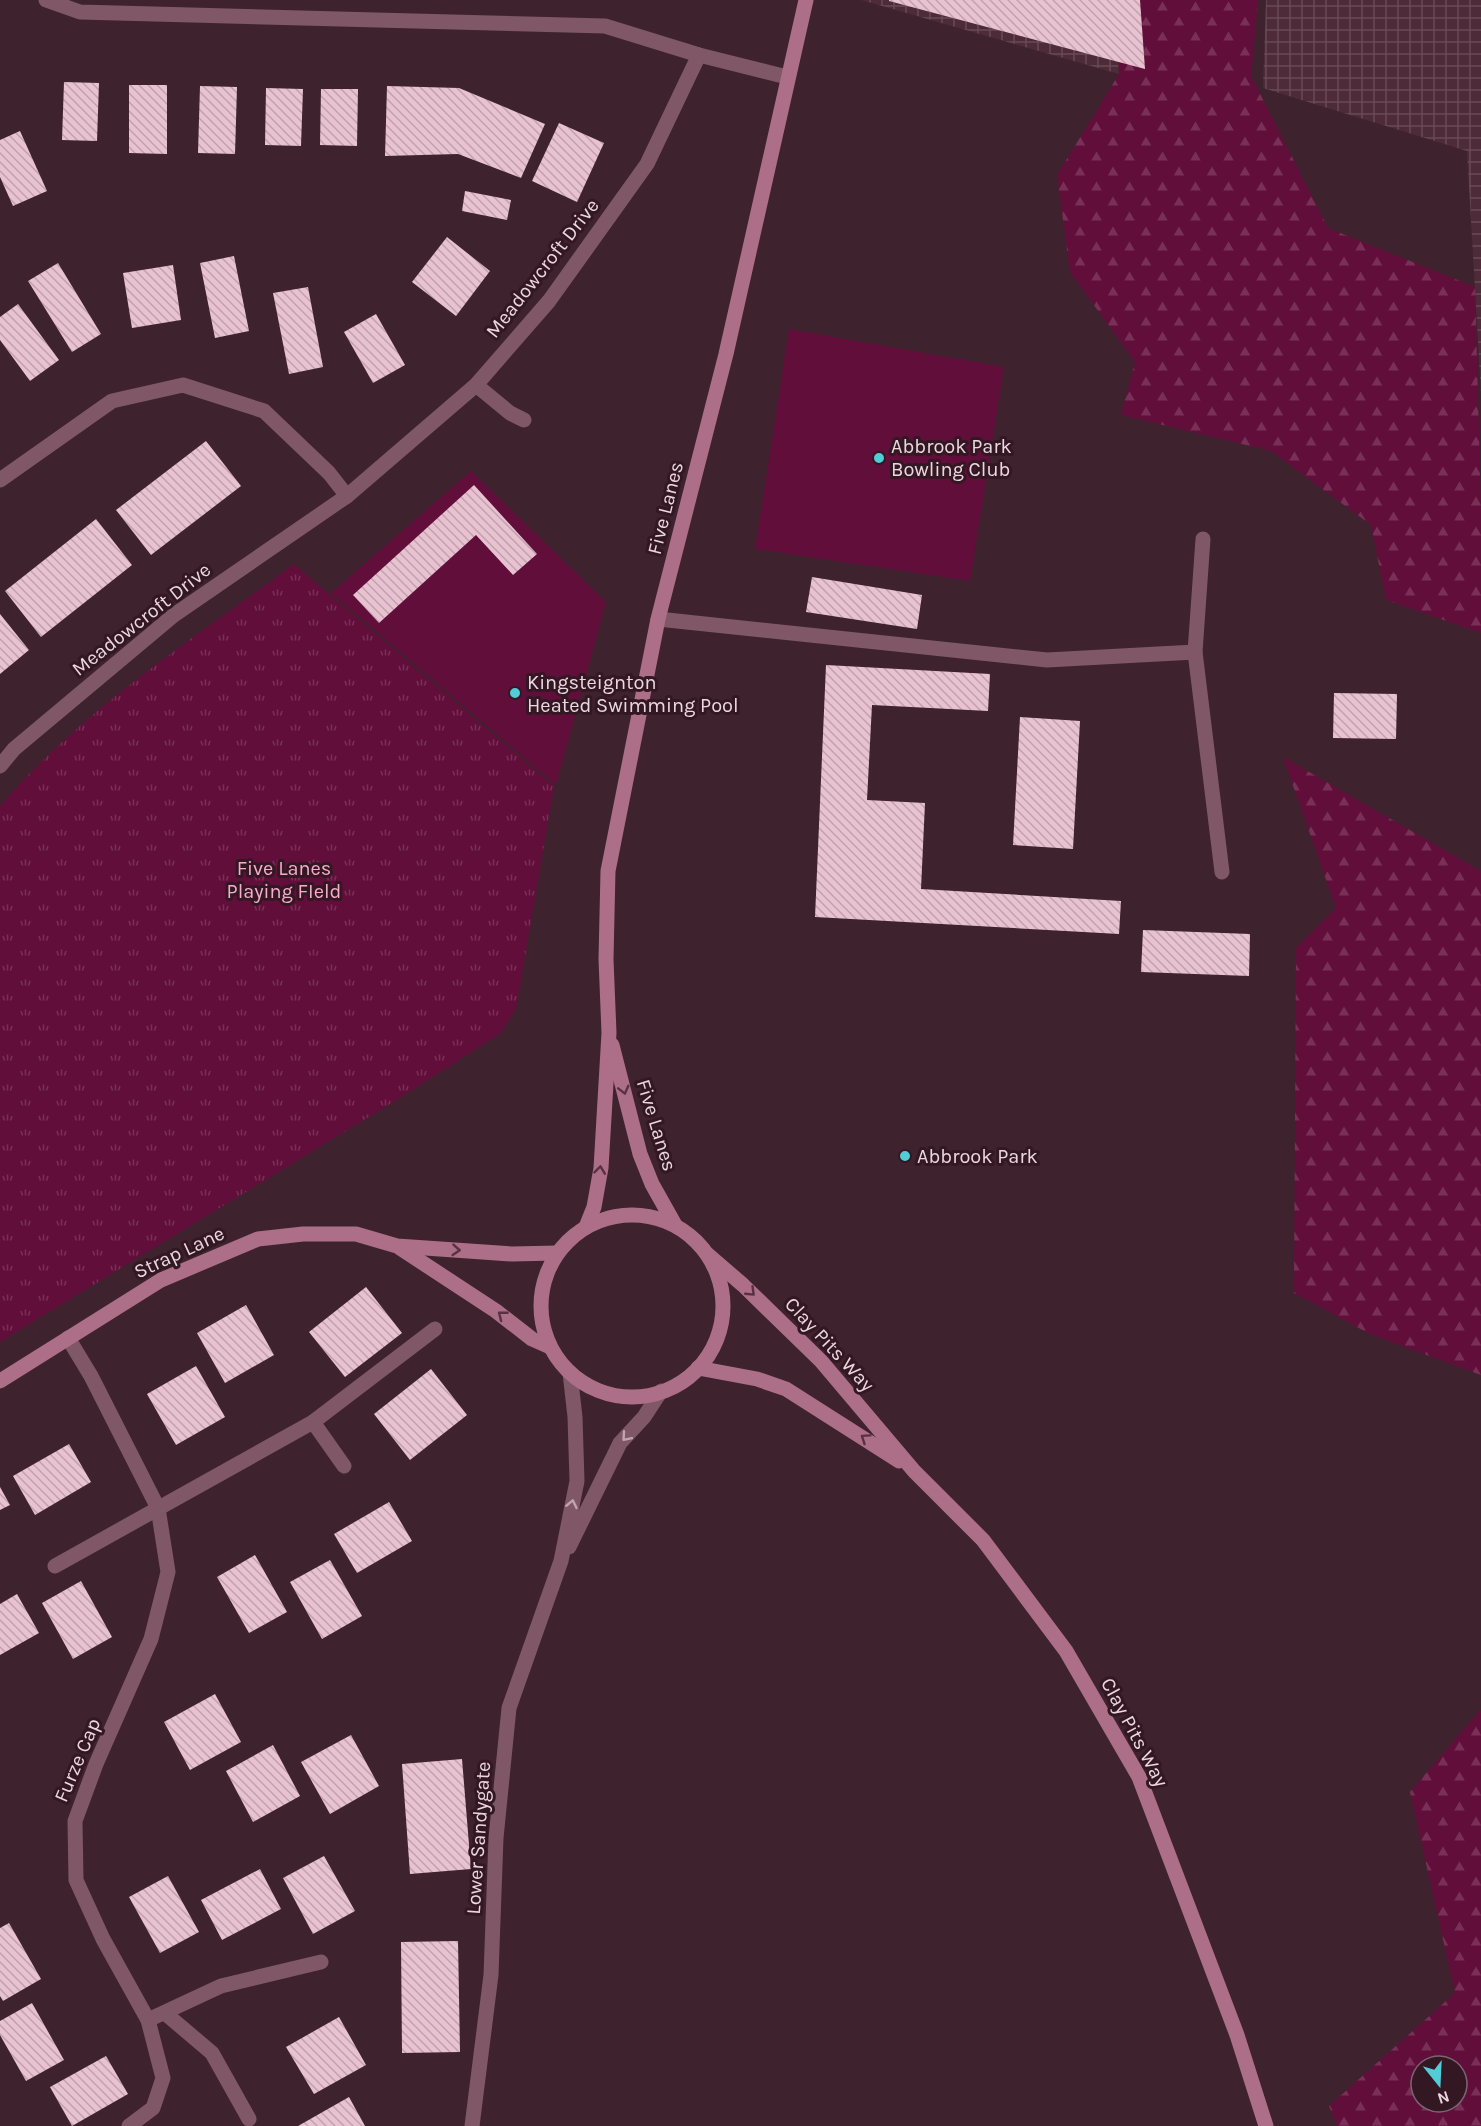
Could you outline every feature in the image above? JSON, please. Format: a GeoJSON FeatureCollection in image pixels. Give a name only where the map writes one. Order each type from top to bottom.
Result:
{"type":"FeatureCollection","features":[{"type":"Feature","properties":{"kind":"main road","name":"Five Lanes"},"geometry":{"type":"LineString","coordinates":[[586,1227],[594,1207],[601,1168],[609,1033],[606,959],[608,871],[658,619],[726,354],[806,0]]}},
{"type":"Feature","properties":{"kind":"main road","name":"Five Lanes"},"geometry":{"type":"LineString","coordinates":[[609,1033],[640,1154],[652,1185],[675,1225]]}},
{"type":"Feature","properties":{"kind":"main road"},"geometry":{"type":"LineString","coordinates":[[631,1215],[658,1218],[675,1225],[693,1238],[707,1254],[717,1272],[722,1292],[723,1312],[719,1332],[698,1368],[681,1382],[662,1391],[623,1396],[604,1392],[570,1373],[550,1347],[540,1309],[545,1280],[557,1253],[586,1227],[604,1219],[631,1215]]}},
{"type":"Feature","properties":{"kind":"main road","name":"Strap Lane"},"geometry":{"type":"LineString","coordinates":[[0,1381],[161,1280],[258,1239],[303,1234],[356,1234],[398,1246],[512,1254],[557,1253]]}},
{"type":"Feature","properties":{"kind":"main road","name":"Strap Lane"},"geometry":{"type":"LineString","coordinates":[[398,1246],[496,1311],[532,1340],[550,1347]]}},
{"type":"Feature","properties":{"kind":"main road","name":"Clay Pits Way"},"geometry":{"type":"LineString","coordinates":[[707,1254],[743,1285],[821,1361],[914,1471],[983,1540],[1066,1651],[1139,1777],[1238,2035],[1266,2126]]}},
{"type":"Feature","properties":{"kind":"main road","name":"Clay Pits Way"},"geometry":{"type":"LineString","coordinates":[[698,1368],[758,1379],[786,1389],[914,1471]]}},
{"type":"Feature","properties":{"kind":"street"},"geometry":{"type":"LineString","coordinates":[[46,0],[80,12],[605,26],[699,55],[787,77]]}},
{"type":"Feature","properties":{"kind":"street","name":"Meadowcroft Drive"},"geometry":{"type":"LineString","coordinates":[[0,766],[14,749],[174,615],[347,496],[476,385],[549,301],[647,164],[699,55]]}},
{"type":"Feature","properties":{"kind":"street"},"geometry":{"type":"LineString","coordinates":[[0,480],[112,401],[183,385],[264,411],[329,473],[347,496]]}},
{"type":"Feature","properties":{"kind":"street"},"geometry":{"type":"LineString","coordinates":[[476,385],[510,413],[524,420]]}},
{"type":"Feature","properties":{"kind":"street"},"geometry":{"type":"LineString","coordinates":[[1203,539],[1195,652],[1222,872]]}},
{"type":"Feature","properties":{"kind":"street"},"geometry":{"type":"LineString","coordinates":[[658,619],[1047,660],[1195,652]]}},
{"type":"Feature","properties":{"kind":"street"},"geometry":{"type":"LineString","coordinates":[[55,1566],[313,1422],[435,1329]]}},
{"type":"Feature","properties":{"kind":"street","name":"Furze Cap"},"geometry":{"type":"LineString","coordinates":[[68,1338],[92,1376],[158,1508],[168,1572],[151,1639],[96,1764],[75,1821],[76,1880],[103,1939],[148,2020],[163,2078],[153,2108],[129,2126]]}},
{"type":"Feature","properties":{"kind":"street","name":"Lower Sandygate"},"geometry":{"type":"LineString","coordinates":[[472,2126],[491,1975],[496,1838],[509,1708],[561,1561],[577,1480],[575,1417],[570,1373]]}},
{"type":"Feature","properties":{"kind":"street","name":"Lower Sandygate"},"geometry":{"type":"LineString","coordinates":[[561,1561],[588,1512],[601,1479],[620,1443],[644,1417],[662,1391]]}},
{"type":"Feature","properties":{"kind":"street"},"geometry":{"type":"LineString","coordinates":[[313,1422],[344,1466]]}},
{"type":"Feature","properties":{"kind":"street"},"geometry":{"type":"LineString","coordinates":[[148,2020],[166,2014],[221,1986],[321,1962]]}},
{"type":"Feature","properties":{"kind":"street"},"geometry":{"type":"LineString","coordinates":[[166,2014],[212,2053],[249,2119]]}},
{"type":"Feature","properties":{"kind":"shaded area"},"geometry":{"type":"Polygon","coordinates":[[[861,0],[1115,0],[1119,74],[861,0]]]}},
{"type":"Feature","properties":{"kind":"shaded area"},"geometry":{"type":"Polygon","coordinates":[[[1266,0],[1481,0],[1481,394],[1467,151],[1263,88],[1266,0]]]}},
{"type":"Feature","properties":{"kind":"green space"},"geometry":{"type":"Polygon","coordinates":[[[1115,0],[1258,0],[1251,76],[1328,228],[1475,287],[1481,511],[1481,633],[1386,600],[1371,525],[1271,451],[1121,415],[1135,362],[1070,272],[1057,175],[1119,74],[1115,0]]]}},
{"type":"Feature","properties":{"kind":"green space","name":"Abbrook Park Bowling Club"},"geometry":{"type":"Polygon","coordinates":[[[789,329],[1004,367],[970,581],[755,549],[789,329]]]}},
{"type":"Feature","properties":{"kind":"green space","name":"Kingsteignton Heated Swimming Pool"},"geometry":{"type":"Polygon","coordinates":[[[471,471],[606,602],[556,785],[331,593],[471,471]]]}},
{"type":"Feature","properties":{"kind":"green space","name":"Five Lanes Playing FIeld"},"geometry":{"type":"Polygon","coordinates":[[[294,564],[554,786],[516,1009],[501,1033],[403,1096],[0,1342],[0,806],[66,738],[102,707],[178,648],[294,564]]]}},
{"type":"Feature","properties":{"kind":"green space"},"geometry":{"type":"Polygon","coordinates":[[[1283,757],[1481,871],[1481,1375],[1370,1334],[1294,1293],[1296,948],[1336,908],[1283,757]]]}},
{"type":"Feature","properties":{"kind":"green space"},"geometry":{"type":"Polygon","coordinates":[[[1481,1709],[1481,2126],[1337,2126],[1329,2106],[1455,1993],[1410,1792],[1481,1709]]]}},
{"type":"Feature","properties":{"kind":"building"},"geometry":{"type":"Polygon","coordinates":[[[1140,0],[1145,69],[889,1],[1140,0]]]}},
{"type":"Feature","properties":{"kind":"building"},"geometry":{"type":"Polygon","coordinates":[[[64,82],[99,83],[97,141],[62,140],[64,82]]]}},
{"type":"Feature","properties":{"kind":"building"},"geometry":{"type":"Polygon","coordinates":[[[129,85],[167,85],[167,154],[129,153],[129,85]]]}},
{"type":"Feature","properties":{"kind":"building"},"geometry":{"type":"Polygon","coordinates":[[[200,86],[237,87],[235,154],[198,153],[200,86]]]}},
{"type":"Feature","properties":{"kind":"building"},"geometry":{"type":"Polygon","coordinates":[[[387,86],[459,88],[545,124],[521,178],[458,154],[385,156],[387,86]]]}},
{"type":"Feature","properties":{"kind":"building"},"geometry":{"type":"Polygon","coordinates":[[[266,88],[303,89],[301,146],[265,145],[266,88]]]}},
{"type":"Feature","properties":{"kind":"building"},"geometry":{"type":"Polygon","coordinates":[[[321,89],[358,89],[357,146],[320,145],[321,89]]]}},
{"type":"Feature","properties":{"kind":"building"},"geometry":{"type":"Polygon","coordinates":[[[559,123],[604,143],[577,202],[532,181],[559,123]]]}},
{"type":"Feature","properties":{"kind":"building"},"geometry":{"type":"Polygon","coordinates":[[[20,131],[47,191],[13,206],[0,177],[0,140],[20,131]]]}},
{"type":"Feature","properties":{"kind":"building"},"geometry":{"type":"Polygon","coordinates":[[[465,191],[511,200],[507,220],[462,211],[465,191]]]}},
{"type":"Feature","properties":{"kind":"building"},"geometry":{"type":"Polygon","coordinates":[[[447,237],[490,271],[456,316],[412,282],[447,237]]]}},
{"type":"Feature","properties":{"kind":"building"},"geometry":{"type":"Polygon","coordinates":[[[234,256],[249,331],[215,338],[200,263],[234,256]]]}},
{"type":"Feature","properties":{"kind":"building"},"geometry":{"type":"Polygon","coordinates":[[[58,263],[101,334],[72,352],[28,281],[58,263]]]}},
{"type":"Feature","properties":{"kind":"building"},"geometry":{"type":"Polygon","coordinates":[[[173,265],[181,320],[132,328],[123,273],[173,265]]]}},
{"type":"Feature","properties":{"kind":"building"},"geometry":{"type":"Polygon","coordinates":[[[308,287],[323,367],[289,374],[273,293],[308,287]]]}},
{"type":"Feature","properties":{"kind":"building"},"geometry":{"type":"Polygon","coordinates":[[[18,304],[59,360],[30,381],[0,340],[0,317],[18,304]]]}},
{"type":"Feature","properties":{"kind":"building"},"geometry":{"type":"Polygon","coordinates":[[[376,314],[405,365],[373,383],[344,332],[376,314]]]}},
{"type":"Feature","properties":{"kind":"building"},"geometry":{"type":"Polygon","coordinates":[[[206,441],[241,486],[151,555],[116,510],[206,441]]]}},
{"type":"Feature","properties":{"kind":"building"},"geometry":{"type":"Polygon","coordinates":[[[474,485],[537,554],[513,575],[476,535],[379,623],[353,595],[474,485]]]}},
{"type":"Feature","properties":{"kind":"building"},"geometry":{"type":"Polygon","coordinates":[[[96,519],[132,565],[41,637],[5,591],[96,519]]]}},
{"type":"Feature","properties":{"kind":"building"},"geometry":{"type":"Polygon","coordinates":[[[812,577],[922,595],[917,629],[806,612],[812,577]]]}},
{"type":"Feature","properties":{"kind":"building"},"geometry":{"type":"Polygon","coordinates":[[[0,614],[29,650],[0,674],[0,614]]]}},
{"type":"Feature","properties":{"kind":"building"},"geometry":{"type":"Polygon","coordinates":[[[826,665],[990,674],[988,711],[872,705],[867,800],[925,803],[921,889],[1121,901],[1119,934],[815,917],[826,665]]]}},
{"type":"Feature","properties":{"kind":"building"},"geometry":{"type":"Polygon","coordinates":[[[1334,693],[1397,694],[1396,739],[1333,738],[1334,693]]]}},
{"type":"Feature","properties":{"kind":"building"},"geometry":{"type":"Polygon","coordinates":[[[1020,717],[1080,721],[1073,849],[1013,845],[1020,717]]]}},
{"type":"Feature","properties":{"kind":"building"},"geometry":{"type":"Polygon","coordinates":[[[1143,930],[1250,934],[1249,976],[1141,972],[1143,930]]]}},
{"type":"Feature","properties":{"kind":"building"},"geometry":{"type":"Polygon","coordinates":[[[366,1287],[402,1333],[345,1377],[309,1332],[366,1287]]]}},
{"type":"Feature","properties":{"kind":"building"},"geometry":{"type":"Polygon","coordinates":[[[246,1305],[274,1355],[225,1383],[197,1333],[246,1305]]]}},
{"type":"Feature","properties":{"kind":"building"},"geometry":{"type":"Polygon","coordinates":[[[196,1366],[225,1417],[176,1445],[147,1394],[196,1366]]]}},
{"type":"Feature","properties":{"kind":"building"},"geometry":{"type":"Polygon","coordinates":[[[431,1369],[467,1415],[410,1460],[374,1414],[431,1369]]]}},
{"type":"Feature","properties":{"kind":"building"},"geometry":{"type":"Polygon","coordinates":[[[69,1444],[91,1482],[35,1515],[13,1476],[69,1444]]]}},
{"type":"Feature","properties":{"kind":"building"},"geometry":{"type":"Polygon","coordinates":[[[0,1487],[10,1505],[0,1510],[0,1487]]]}},
{"type":"Feature","properties":{"kind":"building"},"geometry":{"type":"Polygon","coordinates":[[[389,1502],[412,1541],[357,1573],[334,1534],[389,1502]]]}},
{"type":"Feature","properties":{"kind":"building"},"geometry":{"type":"Polygon","coordinates":[[[255,1555],[287,1612],[249,1633],[217,1577],[255,1555]]]}},
{"type":"Feature","properties":{"kind":"building"},"geometry":{"type":"Polygon","coordinates":[[[330,1560],[362,1616],[322,1639],[290,1582],[330,1560]]]}},
{"type":"Feature","properties":{"kind":"building"},"geometry":{"type":"Polygon","coordinates":[[[81,1581],[112,1637],[73,1659],[42,1603],[81,1581]]]}},
{"type":"Feature","properties":{"kind":"building"},"geometry":{"type":"Polygon","coordinates":[[[17,1594],[39,1633],[0,1655],[0,1604],[17,1594]]]}},
{"type":"Feature","properties":{"kind":"building"},"geometry":{"type":"Polygon","coordinates":[[[215,1694],[241,1742],[190,1770],[164,1722],[215,1694]]]}},
{"type":"Feature","properties":{"kind":"building"},"geometry":{"type":"Polygon","coordinates":[[[351,1735],[379,1786],[330,1814],[301,1762],[351,1735]]]}},
{"type":"Feature","properties":{"kind":"building"},"geometry":{"type":"Polygon","coordinates":[[[273,1745],[300,1796],[253,1822],[226,1771],[273,1745]]]}},
{"type":"Feature","properties":{"kind":"building"},"geometry":{"type":"Polygon","coordinates":[[[462,1759],[471,1869],[410,1874],[402,1764],[462,1759]]]}},
{"type":"Feature","properties":{"kind":"building"},"geometry":{"type":"Polygon","coordinates":[[[324,1856],[355,1911],[313,1934],[283,1878],[324,1856]]]}},
{"type":"Feature","properties":{"kind":"building"},"geometry":{"type":"Polygon","coordinates":[[[260,1869],[281,1909],[222,1940],[201,1900],[260,1869]]]}},
{"type":"Feature","properties":{"kind":"building"},"geometry":{"type":"Polygon","coordinates":[[[168,1876],[199,1932],[160,1953],[129,1897],[168,1876]]]}},
{"type":"Feature","properties":{"kind":"building"},"geometry":{"type":"Polygon","coordinates":[[[9,1923],[41,1979],[3,2001],[0,1996],[0,1928],[9,1923]]]}},
{"type":"Feature","properties":{"kind":"building"},"geometry":{"type":"Polygon","coordinates":[[[458,1941],[460,2052],[402,2053],[401,1942],[458,1941]]]}},
{"type":"Feature","properties":{"kind":"building"},"geometry":{"type":"Polygon","coordinates":[[[32,2003],[64,2060],[26,2081],[0,2035],[0,2021],[32,2003]]]}},
{"type":"Feature","properties":{"kind":"building"},"geometry":{"type":"Polygon","coordinates":[[[339,2017],[366,2065],[314,2094],[286,2047],[339,2017]]]}},
{"type":"Feature","properties":{"kind":"building"},"geometry":{"type":"Polygon","coordinates":[[[106,2056],[128,2094],[72,2126],[50,2087],[106,2056]]]}},
{"type":"Feature","properties":{"kind":"building"},"geometry":{"type":"Polygon","coordinates":[[[349,2097],[365,2126],[298,2126],[349,2097]]]}},
{"type":"Feature","properties":{"kind":"place","name":"Abbrook Park Bowling Club"},"geometry":{"type":"Point","coordinates":[879,458]}},
{"type":"Feature","properties":{"kind":"place","name":"Kingsteignton Heated Swimming Pool"},"geometry":{"type":"Point","coordinates":[515,693]}},
{"type":"Feature","properties":{"kind":"place","name":"Abbrook Park"},"geometry":{"type":"Point","coordinates":[905,1156]}}]}
